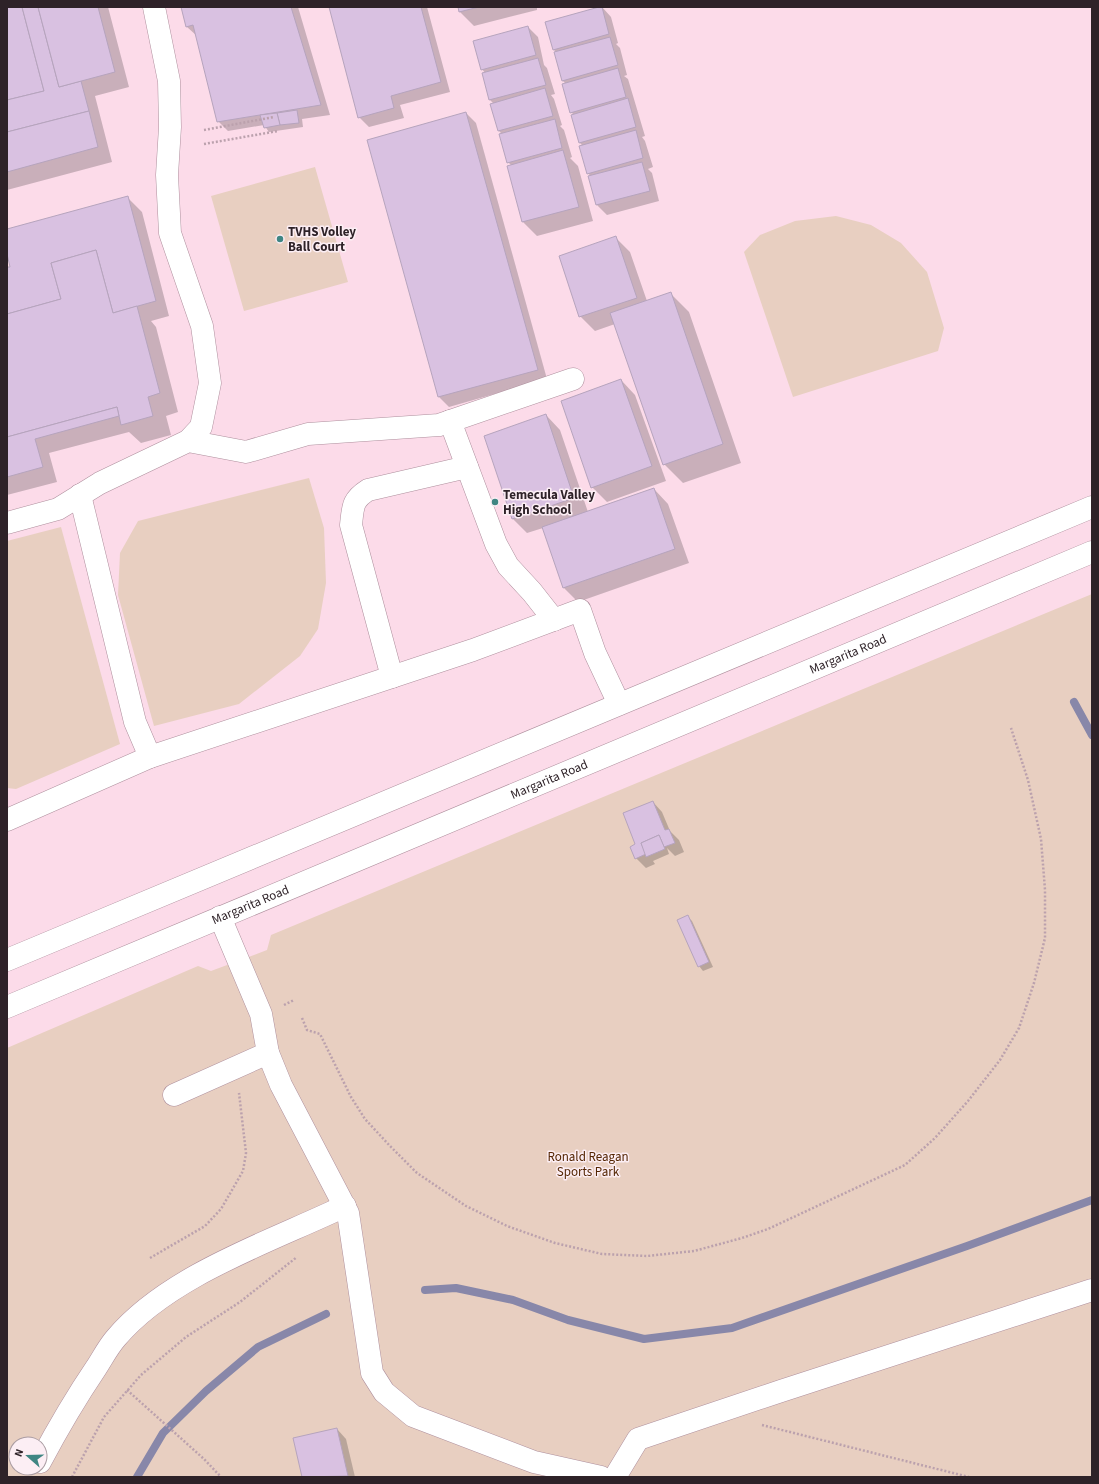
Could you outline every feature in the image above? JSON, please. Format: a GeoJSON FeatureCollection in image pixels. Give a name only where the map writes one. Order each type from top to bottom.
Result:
{"type":"FeatureCollection","features":[{"type":"Feature","properties":{"kind":"main road"},"geometry":{"type":"LineString","coordinates":[[7,523],[58,509],[100,483],[188,441],[201,427],[210,383],[202,326],[170,232],[167,174],[169,81],[154,7]]}},
{"type":"Feature","properties":{"kind":"main road"},"geometry":{"type":"LineString","coordinates":[[188,441],[246,452],[308,434],[439,424],[573,380]]}},
{"type":"Feature","properties":{"kind":"main road"},"geometry":{"type":"LineString","coordinates":[[450,421],[496,544],[508,566],[532,592],[554,620]]}},
{"type":"Feature","properties":{"kind":"main road"},"geometry":{"type":"LineString","coordinates":[[392,677],[351,525],[353,506],[357,496],[368,490],[467,467]]}},
{"type":"Feature","properties":{"kind":"main road"},"geometry":{"type":"LineString","coordinates":[[80,495],[135,722],[150,757]]}},
{"type":"Feature","properties":{"kind":"main road"},"geometry":{"type":"LineString","coordinates":[[7,960],[1092,507]]}},
{"type":"Feature","properties":{"kind":"main road","name":"Margarita Road"},"geometry":{"type":"LineString","coordinates":[[7,1007],[1092,552]]}},
{"type":"Feature","properties":{"kind":"main road"},"geometry":{"type":"LineString","coordinates":[[7,820],[150,757],[473,650],[580,610],[595,653],[619,704]]}},
{"type":"Feature","properties":{"kind":"main road"},"geometry":{"type":"LineString","coordinates":[[220,917],[261,1014],[268,1053],[281,1084],[345,1206],[353,1238],[372,1373],[384,1392],[413,1416],[488,1446],[534,1462],[601,1477]]}},
{"type":"Feature","properties":{"kind":"main road"},"geometry":{"type":"LineString","coordinates":[[174,1095],[268,1053]]}},
{"type":"Feature","properties":{"kind":"main road"},"geometry":{"type":"LineString","coordinates":[[48,1447],[69,1408],[116,1338],[142,1313],[170,1292],[241,1252],[295,1230],[345,1206]]}},
{"type":"Feature","properties":{"kind":"main road"},"geometry":{"type":"LineString","coordinates":[[615,1477],[638,1439],[1092,1290]]}},
{"type":"Feature","properties":{"kind":"path"},"geometry":{"type":"LineString","coordinates":[[204,130],[274,117]]}},
{"type":"Feature","properties":{"kind":"path"},"geometry":{"type":"LineString","coordinates":[[204,144],[278,131]]}},
{"type":"Feature","properties":{"kind":"path"},"geometry":{"type":"LineString","coordinates":[[302,1018],[307,1030],[320,1034],[351,1097],[365,1120],[390,1146],[417,1173],[466,1206],[507,1226],[555,1243],[602,1254],[647,1256],[694,1251],[742,1238],[768,1229],[905,1165],[935,1138],[968,1101],[1000,1060],[1019,1028],[1034,983],[1045,938],[1045,890],[1041,839],[1028,780],[1011,728]]}},
{"type":"Feature","properties":{"kind":"path"},"geometry":{"type":"LineString","coordinates":[[150,1258],[205,1226],[221,1209],[244,1171],[246,1153],[238,1086],[239,1073],[243,1064]]}},
{"type":"Feature","properties":{"kind":"path"},"geometry":{"type":"LineString","coordinates":[[72,1477],[104,1417],[141,1375],[186,1337],[240,1302],[302,1253]]}},
{"type":"Feature","properties":{"kind":"path"},"geometry":{"type":"LineString","coordinates":[[127,1390],[204,1459],[221,1477]]}},
{"type":"Feature","properties":{"kind":"path"},"geometry":{"type":"LineString","coordinates":[[761,1425],[969,1477]]}},
{"type":"Feature","properties":{"kind":"green space","name":"TVHS Volley Ball Court"},"geometry":{"type":"Polygon","coordinates":[[[315,167],[348,282],[244,311],[211,196],[315,167]]]}},
{"type":"Feature","properties":{"kind":"green space"},"geometry":{"type":"Polygon","coordinates":[[[836,216],[871,225],[901,243],[927,272],[944,328],[938,351],[793,397],[744,252],[760,235],[795,221],[836,216]]]}},
{"type":"Feature","properties":{"kind":"green space"},"geometry":{"type":"Polygon","coordinates":[[[309,478],[324,528],[326,583],[318,629],[300,656],[239,704],[154,726],[118,595],[120,553],[138,521],[309,478]]]}},
{"type":"Feature","properties":{"kind":"green space"},"geometry":{"type":"Polygon","coordinates":[[[61,527],[120,744],[16,789],[7,788],[7,541],[61,527]]]}},
{"type":"Feature","properties":{"kind":"green space","name":"Ronald Reagan Sports Park"},"geometry":{"type":"Polygon","coordinates":[[[1092,594],[1092,1477],[7,1477],[7,1048],[198,966],[211,971],[267,950],[271,935],[1092,594]]]}},
{"type":"Feature","properties":{"kind":"building"},"geometry":{"type":"Polygon","coordinates":[[[7,7],[22,7],[44,91],[7,100],[7,7]]]}},
{"type":"Feature","properties":{"kind":"building"},"geometry":{"type":"Polygon","coordinates":[[[22,7],[38,7],[59,87],[81,81],[89,111],[7,132],[7,100],[44,91],[22,7]]]}},
{"type":"Feature","properties":{"kind":"building"},"geometry":{"type":"Polygon","coordinates":[[[38,7],[98,7],[115,72],[59,87],[38,7]]]}},
{"type":"Feature","properties":{"kind":"building"},"geometry":{"type":"Polygon","coordinates":[[[181,7],[291,7],[321,105],[217,122],[193,25],[186,27],[181,7]]]}},
{"type":"Feature","properties":{"kind":"building"},"geometry":{"type":"Polygon","coordinates":[[[329,7],[421,7],[441,82],[391,96],[394,108],[358,118],[329,7]]]}},
{"type":"Feature","properties":{"kind":"building"},"geometry":{"type":"Polygon","coordinates":[[[458,7],[479,7],[459,12],[458,7]]]}},
{"type":"Feature","properties":{"kind":"building"},"geometry":{"type":"Polygon","coordinates":[[[602,7],[609,34],[553,50],[545,22],[602,7]]]}},
{"type":"Feature","properties":{"kind":"building"},"geometry":{"type":"Polygon","coordinates":[[[528,26],[536,55],[481,70],[473,41],[528,26]]]}},
{"type":"Feature","properties":{"kind":"building"},"geometry":{"type":"Polygon","coordinates":[[[610,37],[618,65],[562,81],[554,52],[610,37]]]}},
{"type":"Feature","properties":{"kind":"building"},"geometry":{"type":"Polygon","coordinates":[[[538,58],[546,85],[489,100],[482,73],[538,58]]]}},
{"type":"Feature","properties":{"kind":"building"},"geometry":{"type":"Polygon","coordinates":[[[618,68],[626,97],[570,113],[562,84],[618,68]]]}},
{"type":"Feature","properties":{"kind":"building"},"geometry":{"type":"Polygon","coordinates":[[[545,88],[553,116],[498,131],[490,104],[545,88]]]}},
{"type":"Feature","properties":{"kind":"building"},"geometry":{"type":"Polygon","coordinates":[[[628,98],[636,127],[579,143],[571,115],[628,98]]]}},
{"type":"Feature","properties":{"kind":"building"},"geometry":{"type":"Polygon","coordinates":[[[297,110],[299,123],[280,125],[277,113],[297,110]]]}},
{"type":"Feature","properties":{"kind":"building"},"geometry":{"type":"Polygon","coordinates":[[[89,111],[98,147],[7,172],[7,132],[89,111]]]}},
{"type":"Feature","properties":{"kind":"building"},"geometry":{"type":"Polygon","coordinates":[[[466,112],[538,370],[438,397],[367,140],[466,112]]]}},
{"type":"Feature","properties":{"kind":"building"},"geometry":{"type":"Polygon","coordinates":[[[277,113],[280,125],[264,128],[260,115],[277,113]]]}},
{"type":"Feature","properties":{"kind":"building"},"geometry":{"type":"Polygon","coordinates":[[[555,119],[562,148],[507,163],[499,134],[555,119]]]}},
{"type":"Feature","properties":{"kind":"building"},"geometry":{"type":"Polygon","coordinates":[[[636,130],[643,158],[587,174],[579,146],[636,130]]]}},
{"type":"Feature","properties":{"kind":"building"},"geometry":{"type":"Polygon","coordinates":[[[563,150],[579,207],[522,222],[507,166],[563,150]]]}},
{"type":"Feature","properties":{"kind":"building"},"geometry":{"type":"Polygon","coordinates":[[[642,162],[650,191],[596,205],[588,176],[642,162]]]}},
{"type":"Feature","properties":{"kind":"building"},"geometry":{"type":"Polygon","coordinates":[[[128,196],[156,301],[113,313],[96,250],[51,263],[61,299],[7,314],[7,267],[10,267],[7,254],[7,229],[128,196]]]}},
{"type":"Feature","properties":{"kind":"building"},"geometry":{"type":"Polygon","coordinates":[[[616,236],[637,298],[579,317],[559,256],[616,236]]]}},
{"type":"Feature","properties":{"kind":"building"},"geometry":{"type":"Polygon","coordinates":[[[96,250],[113,313],[137,306],[160,393],[148,397],[153,416],[121,425],[117,407],[7,437],[7,314],[61,299],[51,263],[96,250]]]}},
{"type":"Feature","properties":{"kind":"building"},"geometry":{"type":"Polygon","coordinates":[[[671,292],[723,444],[663,465],[610,313],[671,292]]]}},
{"type":"Feature","properties":{"kind":"building"},"geometry":{"type":"Polygon","coordinates":[[[621,379],[652,466],[591,488],[561,401],[621,379]]]}},
{"type":"Feature","properties":{"kind":"building"},"geometry":{"type":"Polygon","coordinates":[[[117,407],[119,416],[35,439],[43,467],[7,477],[7,437],[117,407]]]}},
{"type":"Feature","properties":{"kind":"building"},"geometry":{"type":"Polygon","coordinates":[[[546,414],[574,498],[512,519],[484,436],[546,414]]]}},
{"type":"Feature","properties":{"kind":"building"},"geometry":{"type":"Polygon","coordinates":[[[654,488],[675,549],[563,588],[542,527],[654,488]]]}},
{"type":"Feature","properties":{"kind":"building"},"geometry":{"type":"Polygon","coordinates":[[[653,801],[665,830],[669,829],[675,843],[664,847],[659,835],[641,843],[646,854],[635,859],[630,847],[635,844],[623,813],[653,801]]]}},
{"type":"Feature","properties":{"kind":"building"},"geometry":{"type":"Polygon","coordinates":[[[659,835],[665,849],[646,857],[641,843],[659,835]]]}},
{"type":"Feature","properties":{"kind":"building"},"geometry":{"type":"Polygon","coordinates":[[[688,915],[709,962],[698,967],[677,920],[688,915]]]}},
{"type":"Feature","properties":{"kind":"building"},"geometry":{"type":"Polygon","coordinates":[[[337,1428],[348,1476],[302,1477],[293,1438],[337,1428]]]}},
{"type":"Feature","properties":{"kind":"waterway"},"geometry":{"type":"LineString","coordinates":[[1074,702],[1092,735]]}},
{"type":"Feature","properties":{"kind":"waterway"},"geometry":{"type":"LineString","coordinates":[[425,1290],[456,1288],[513,1300],[568,1320],[644,1339],[732,1328],[967,1246],[1092,1200]]}},
{"type":"Feature","properties":{"kind":"waterway"},"geometry":{"type":"LineString","coordinates":[[137,1477],[163,1433],[206,1391],[258,1347],[326,1314]]}},
{"type":"Feature","properties":{"kind":"place","name":"TVHS Volley Ball Court"},"geometry":{"type":"Point","coordinates":[280,239]}},
{"type":"Feature","properties":{"kind":"place","name":"Temecula Valley High School"},"geometry":{"type":"Point","coordinates":[495,502]}}]}
